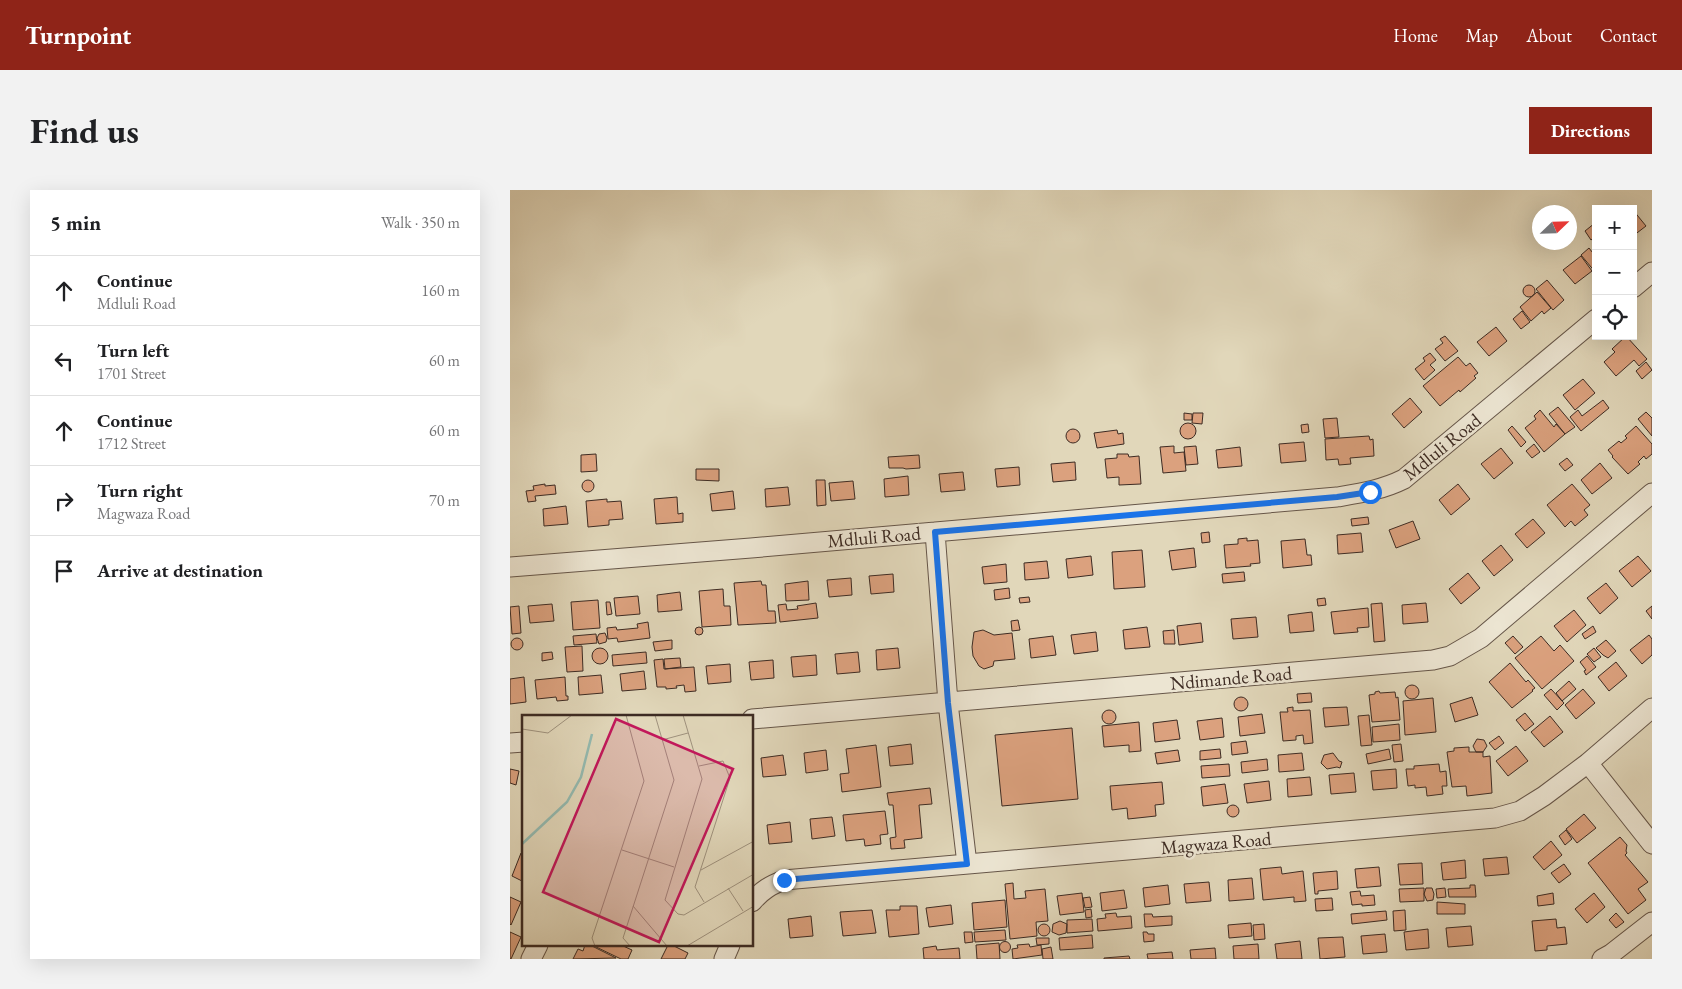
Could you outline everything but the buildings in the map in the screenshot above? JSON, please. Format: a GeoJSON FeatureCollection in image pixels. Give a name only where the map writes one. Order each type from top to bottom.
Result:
{"type":"FeatureCollection","features":[{"type":"Feature","properties":{"kind":"street"},"geometry":{"type":"LineString","coordinates":[[1637,285],[1652,272]]}},
{"type":"Feature","properties":{"kind":"street","name":"Mdluli Road"},"geometry":{"type":"LineString","coordinates":[[510,567],[1337,497],[1370,492],[1390,486],[1418,469],[1592,322]]}},
{"type":"Feature","properties":{"kind":"street","name":"Ndimande Road"},"geometry":{"type":"LineString","coordinates":[[754,719],[1433,660],[1450,656],[1481,638],[1650,499]]}},
{"type":"Feature","properties":{"kind":"street"},"geometry":{"type":"LineString","coordinates":[[935,532],[948,703],[967,864]]}},
{"type":"Feature","properties":{"kind":"street","name":"Magwaza Road"},"geometry":{"type":"LineString","coordinates":[[754,900],[760,892],[770,885],[784,880],[1495,818],[1520,811],[1544,796],[1588,763],[1652,708]]}},
{"type":"Feature","properties":{"kind":"street"},"geometry":{"type":"LineString","coordinates":[[1588,763],[1652,844]]}},
{"type":"Feature","properties":{"kind":"street"},"geometry":{"type":"LineString","coordinates":[[1602,959],[1652,922]]}},
{"type":"Feature","properties":{"kind":"street"},"geometry":{"type":"LineString","coordinates":[[531,959],[538,946]]}},
{"type":"Feature","properties":{"kind":"street"},"geometry":{"type":"LineString","coordinates":[[724,959],[730,946]]}},
{"type":"Feature","properties":{"kind":"route"},"geometry":{"type":"LineString","coordinates":[[784,880],[967,864],[948,703],[935,532],[1337,497],[1370,492]]}}]}
